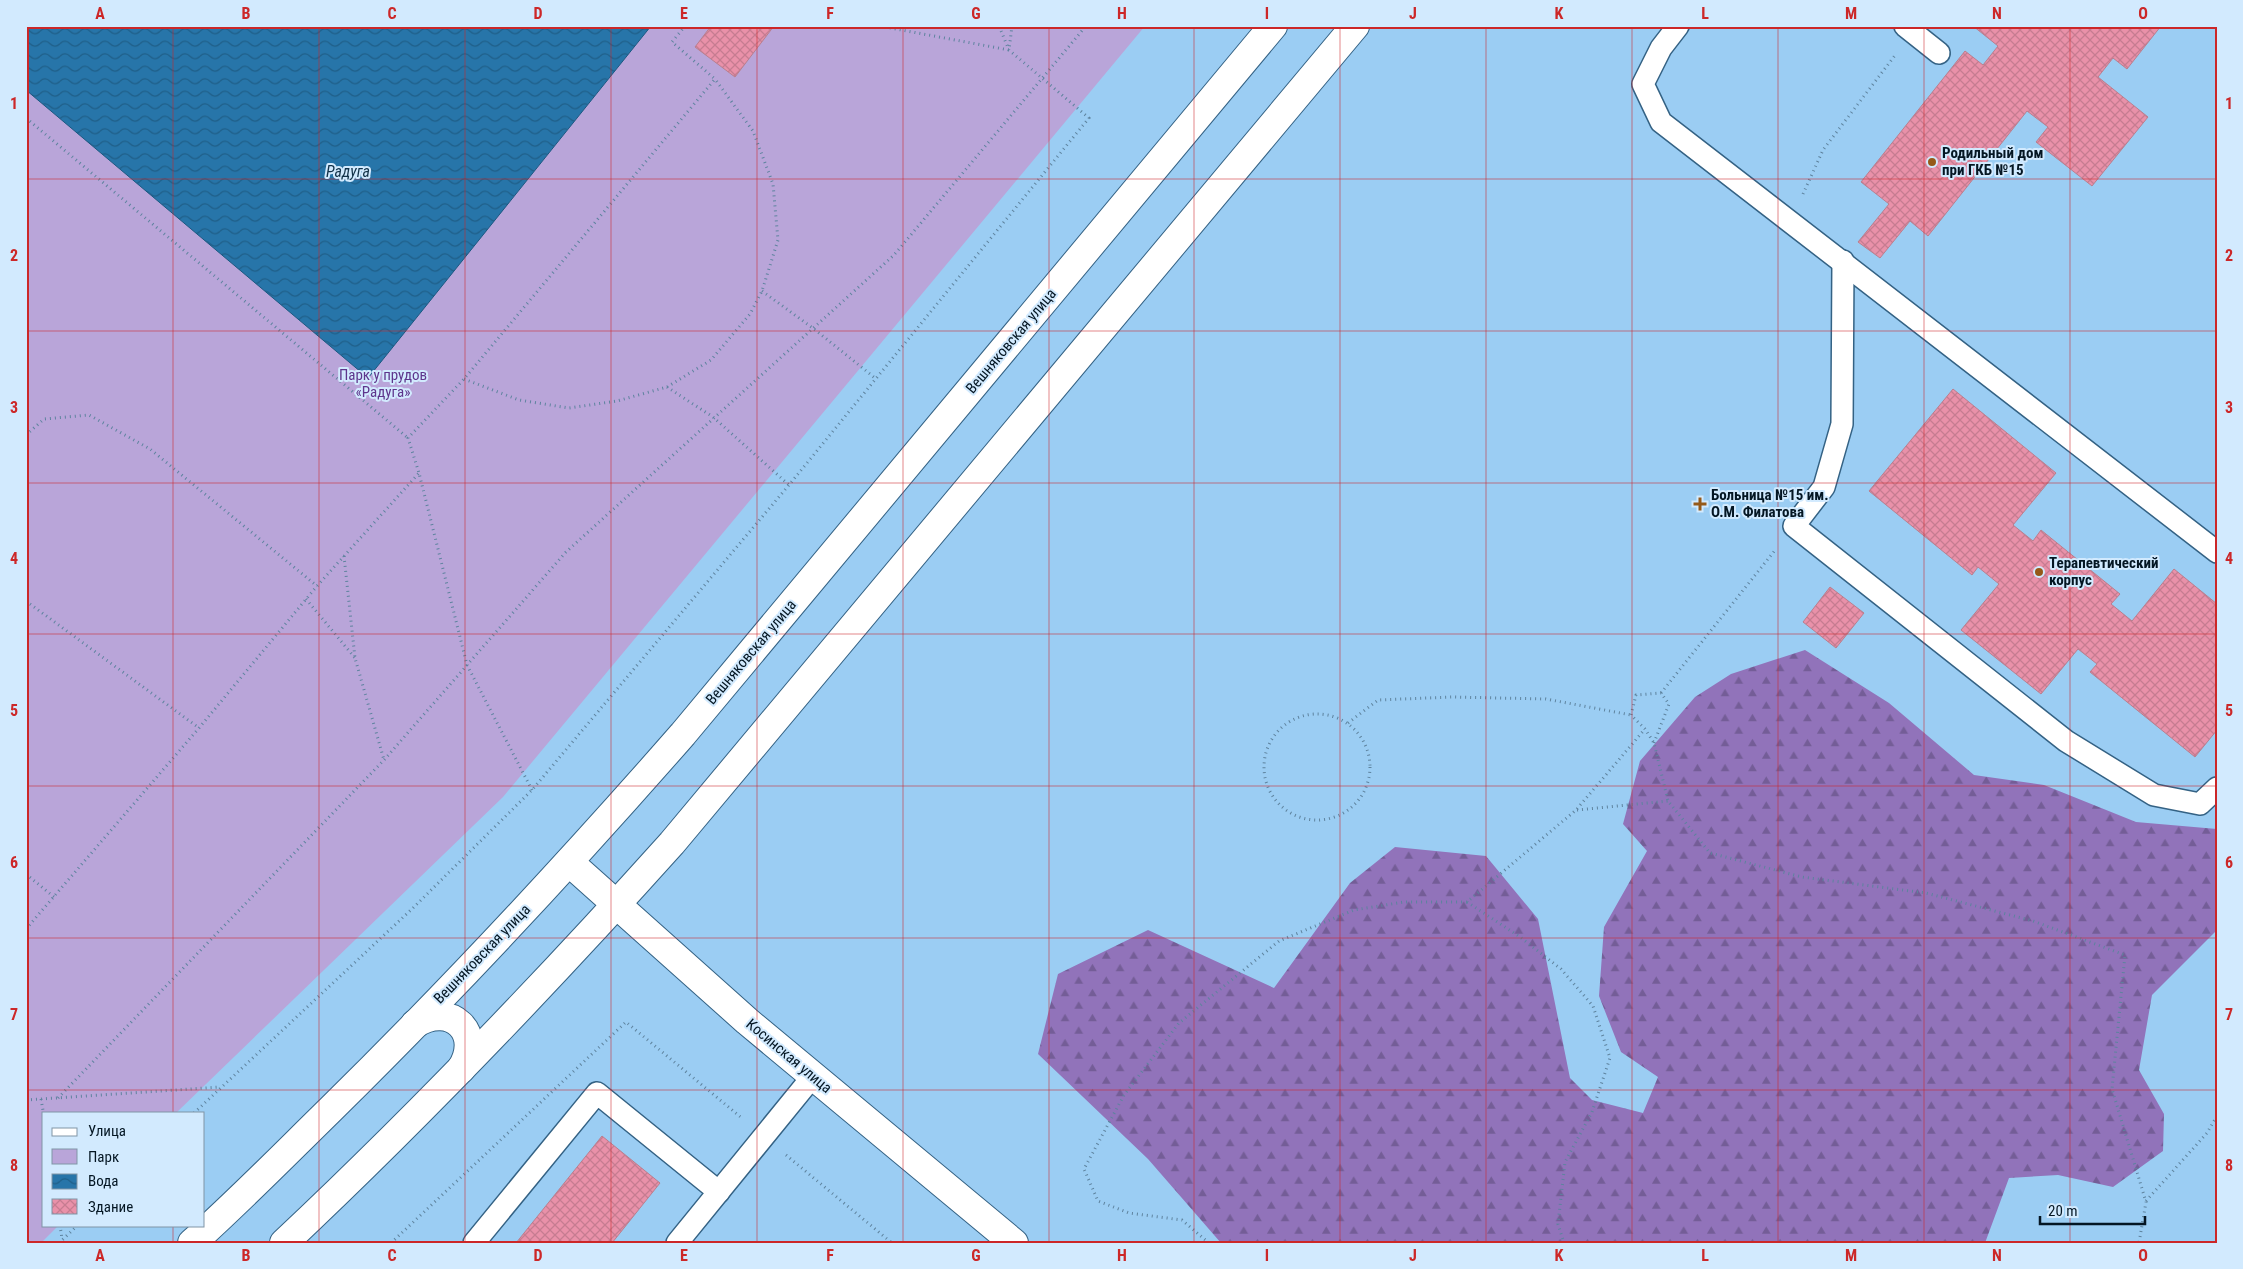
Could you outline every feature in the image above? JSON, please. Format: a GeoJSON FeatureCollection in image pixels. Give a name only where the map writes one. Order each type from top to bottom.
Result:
{"type":"FeatureCollection","features":[{"type":"Feature","properties":{"kind":"main road","name":"Вешняковская улица"},"geometry":{"type":"LineString","coordinates":[[192,1243],[319,1121],[415,1024],[569,862],[689,726],[1273,26]]}},
{"type":"Feature","properties":{"kind":"main road"},"geometry":{"type":"LineString","coordinates":[[284,1243],[461,1069],[616,905],[730,775],[1355,26]]}},
{"type":"Feature","properties":{"kind":"main road","name":"Косинская улица"},"geometry":{"type":"LineString","coordinates":[[569,862],[813,1076],[1014,1243]]}},
{"type":"Feature","properties":{"kind":"main road"},"geometry":{"type":"LineString","coordinates":[[415,1024],[426,1018],[438,1015],[450,1018],[460,1024],[467,1034],[470,1046],[467,1059],[461,1069]]}},
{"type":"Feature","properties":{"kind":"lane"},"geometry":{"type":"LineString","coordinates":[[1678,26],[1661,48],[1643,84],[1661,122],[2217,552]]}},
{"type":"Feature","properties":{"kind":"lane"},"geometry":{"type":"LineString","coordinates":[[1908,29],[1939,53]]}},
{"type":"Feature","properties":{"kind":"lane"},"geometry":{"type":"LineString","coordinates":[[1843,261],[1842,424],[1824,487],[1794,526],[2074,746],[2154,795],[2200,804],[2217,788]]}},
{"type":"Feature","properties":{"kind":"lane"},"geometry":{"type":"LineString","coordinates":[[677,1243],[813,1076]]}},
{"type":"Feature","properties":{"kind":"lane"},"geometry":{"type":"LineString","coordinates":[[474,1243],[597,1093],[718,1192]]}},
{"type":"Feature","properties":{"kind":"path"},"geometry":{"type":"LineString","coordinates":[[464,380],[519,400],[569,408],[617,401],[667,387],[711,360],[750,314],[762,291],[778,240],[773,184],[754,131],[714,79],[672,42],[685,26]]}},
{"type":"Feature","properties":{"kind":"path"},"geometry":{"type":"LineString","coordinates":[[880,26],[1009,50]]}},
{"type":"Feature","properties":{"kind":"path"},"geometry":{"type":"LineString","coordinates":[[195,1112],[414,908],[532,790],[789,485],[1089,118],[1009,50],[999,26]]}},
{"type":"Feature","properties":{"kind":"path"},"geometry":{"type":"LineString","coordinates":[[1009,50],[1012,26]]}},
{"type":"Feature","properties":{"kind":"path"},"geometry":{"type":"LineString","coordinates":[[58,1098],[384,760],[566,552],[713,417],[814,329],[894,254],[1086,26]]}},
{"type":"Feature","properties":{"kind":"path"},"geometry":{"type":"LineString","coordinates":[[1808,201],[1803,192],[1823,150],[1908,29]]}},
{"type":"Feature","properties":{"kind":"path"},"geometry":{"type":"LineString","coordinates":[[408,438],[464,380],[714,79]]}},
{"type":"Feature","properties":{"kind":"path"},"geometry":{"type":"LineString","coordinates":[[26,118],[408,438],[419,473],[467,665],[532,790]]}},
{"type":"Feature","properties":{"kind":"path"},"geometry":{"type":"LineString","coordinates":[[762,291],[814,329],[875,378]]}},
{"type":"Feature","properties":{"kind":"path"},"geometry":{"type":"LineString","coordinates":[[667,387],[713,417],[789,485]]}},
{"type":"Feature","properties":{"kind":"path"},"geometry":{"type":"LineString","coordinates":[[26,435],[44,419],[89,415],[150,449],[317,586]]}},
{"type":"Feature","properties":{"kind":"path"},"geometry":{"type":"LineString","coordinates":[[26,929],[199,728],[317,586],[419,473]]}},
{"type":"Feature","properties":{"kind":"path"},"geometry":{"type":"LineString","coordinates":[[1631,714],[1636,695],[1661,694],[1794,526]]}},
{"type":"Feature","properties":{"kind":"path"},"geometry":{"type":"LineString","coordinates":[[344,556],[355,658],[384,760]]}},
{"type":"Feature","properties":{"kind":"path"},"geometry":{"type":"LineString","coordinates":[[306,599],[355,658]]}},
{"type":"Feature","properties":{"kind":"path"},"geometry":{"type":"LineString","coordinates":[[26,601],[199,728]]}},
{"type":"Feature","properties":{"kind":"path"},"geometry":{"type":"LineString","coordinates":[[1654,743],[1669,704],[1661,694]]}},
{"type":"Feature","properties":{"kind":"path"},"geometry":{"type":"LineString","coordinates":[[1348,723],[1378,700],[1452,697],[1546,699],[1631,714],[1645,728],[1654,743],[1668,801],[1710,853],[1802,877],[1926,893],[2033,921],[2125,955],[2112,1089],[2146,1202],[2139,1243]]}},
{"type":"Feature","properties":{"kind":"path"},"geometry":{"type":"LineString","coordinates":[[1327,714],[1348,723],[1362,737],[1370,755],[1371,774],[1365,793],[1353,808],[1336,818],[1314,821],[1294,816],[1277,803],[1266,784],[1263,762],[1270,741],[1284,724],[1305,715],[1327,714]]}},
{"type":"Feature","properties":{"kind":"path"},"geometry":{"type":"LineString","coordinates":[[1467,902],[1576,810],[1645,728]]}},
{"type":"Feature","properties":{"kind":"path"},"geometry":{"type":"LineString","coordinates":[[1576,810],[1668,801]]}},
{"type":"Feature","properties":{"kind":"path"},"geometry":{"type":"LineString","coordinates":[[26,874],[54,897]]}},
{"type":"Feature","properties":{"kind":"path"},"geometry":{"type":"LineString","coordinates":[[1210,1243],[1182,1220],[1130,1213],[1098,1201],[1084,1169],[1124,1095],[1179,1023],[1279,941],[1354,910],[1404,902],[1467,902],[1520,937],[1560,969],[1593,1006],[1610,1058],[1592,1112],[1565,1162],[1558,1224],[1564,1243]]}},
{"type":"Feature","properties":{"kind":"path"},"geometry":{"type":"LineString","coordinates":[[26,1100],[221,1087]]}},
{"type":"Feature","properties":{"kind":"path"},"geometry":{"type":"LineString","coordinates":[[41,1099],[43,1112]]}},
{"type":"Feature","properties":{"kind":"path"},"geometry":{"type":"LineString","coordinates":[[2146,1202],[2207,1133],[2217,1116]]}},
{"type":"Feature","properties":{"kind":"path"},"geometry":{"type":"LineString","coordinates":[[60,1226],[61,1241]]}},
{"type":"Feature","properties":{"kind":"path"},"geometry":{"type":"LineString","coordinates":[[61,1241],[77,1226]]}},
{"type":"Feature","properties":{"kind":"green space","name":"Парк у прудов «Радуга»"},"geometry":{"type":"Polygon","coordinates":[[[26,26],[1145,26],[503,797],[177,1112],[42,1112],[42,1226],[58,1226],[41,1243],[26,1243],[26,26]]]}},
{"type":"Feature","properties":{"kind":"green space"},"geometry":{"type":"Polygon","coordinates":[[[1805,650],[1889,703],[1974,775],[2044,785],[2136,822],[2217,829],[2217,930],[2152,995],[2139,1070],[2164,1114],[2163,1151],[2113,1187],[2058,1175],[2009,1178],[1985,1243],[1221,1243],[1148,1159],[1038,1054],[1058,974],[1148,930],[1274,988],[1350,883],[1395,847],[1486,856],[1538,919],[1570,1078],[1592,1100],[1643,1113],[1658,1077],[1621,1052],[1599,996],[1604,927],[1647,851],[1623,824],[1640,761],[1695,697],[1731,674],[1805,650]]]}},
{"type":"Feature","properties":{"kind":"water","name":"Радуга"},"geometry":{"type":"Polygon","coordinates":[[[26,26],[651,26],[368,378],[26,90],[26,26]]]}},
{"type":"Feature","properties":{"kind":"building"},"geometry":{"type":"Polygon","coordinates":[[[711,26],[774,26],[735,77],[695,47],[711,26]]]}},
{"type":"Feature","properties":{"kind":"building","name":"Родильный дом при ГКБ №15"},"geometry":{"type":"Polygon","coordinates":[[[1973,26],[2161,26],[2127,69],[2113,58],[2098,77],[2148,117],[2092,186],[2036,142],[2048,127],[2027,111],[1928,236],[1910,221],[1880,258],[1858,242],[1889,204],[1861,182],[1965,51],[1983,65],[1998,46],[1973,26]]]}},
{"type":"Feature","properties":{"kind":"building","name":"Терапевтический корпус"},"geometry":{"type":"Polygon","coordinates":[[[1953,389],[2056,473],[2013,525],[2033,541],[2041,530],[2120,594],[2111,604],[2132,621],[2174,569],[2217,604],[2217,730],[2195,757],[2090,672],[2097,664],[2078,649],[2041,694],[1961,630],[1999,584],[1978,567],[1972,575],[1869,491],[1953,389]]]}},
{"type":"Feature","properties":{"kind":"building"},"geometry":{"type":"Polygon","coordinates":[[[1830,587],[1864,613],[1836,648],[1803,622],[1830,587]]]}},
{"type":"Feature","properties":{"kind":"building"},"geometry":{"type":"Polygon","coordinates":[[[602,1136],[660,1183],[612,1243],[516,1243],[602,1136]]]}},
{"type":"Feature","properties":{"kind":"place","name":"Родильный дом при ГКБ №15"},"geometry":{"type":"Point","coordinates":[1932,162]}},
{"type":"Feature","properties":{"kind":"place","name":"Больница №15 им. О.М. Филатова"},"geometry":{"type":"Point","coordinates":[1700,504]}},
{"type":"Feature","properties":{"kind":"place","name":"Терапевтический корпус"},"geometry":{"type":"Point","coordinates":[2039,572]}}]}
